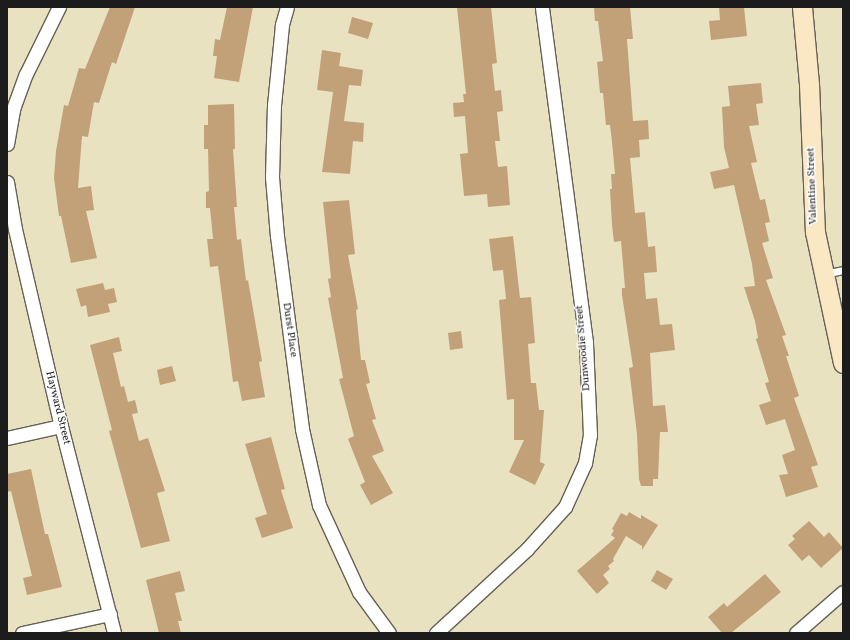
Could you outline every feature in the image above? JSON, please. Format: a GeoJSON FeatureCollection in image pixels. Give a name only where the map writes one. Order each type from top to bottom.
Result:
{"type":"FeatureCollection","features":[{"type":"Feature","properties":{"kind":"street"},"geometry":{"type":"LineString","coordinates":[[7,144],[13,109],[26,74],[59,7]]}},
{"type":"Feature","properties":{"kind":"street","name":"Durst Place"},"geometry":{"type":"LineString","coordinates":[[288,7],[282,25],[274,105],[272,177],[277,236],[302,429],[319,505],[359,592],[390,633]]}},
{"type":"Feature","properties":{"kind":"street","name":"Dunwoodie Street"},"geometry":{"type":"LineString","coordinates":[[436,633],[528,549],[565,506],[579,480],[590,435],[586,342],[542,7]]}},
{"type":"Feature","properties":{"kind":"street","name":"Valentine Street"},"geometry":{"type":"LineString","coordinates":[[802,7],[809,84],[815,232],[843,363]]}},
{"type":"Feature","properties":{"kind":"street","name":"Hayward Street"},"geometry":{"type":"LineString","coordinates":[[7,182],[15,229],[61,426],[114,633]]}},
{"type":"Feature","properties":{"kind":"street"},"geometry":{"type":"LineString","coordinates":[[7,438],[61,426]]}},
{"type":"Feature","properties":{"kind":"street"},"geometry":{"type":"LineString","coordinates":[[796,633],[843,592]]}},
{"type":"Feature","properties":{"kind":"street"},"geometry":{"type":"LineString","coordinates":[[22,633],[110,614]]}},
{"type":"Feature","properties":{"kind":"lane"},"geometry":{"type":"LineString","coordinates":[[824,274],[843,270]]}},
{"type":"Feature","properties":{"kind":"building"},"geometry":{"type":"Polygon","coordinates":[[[110,7],[135,7],[116,64],[112,62],[99,103],[94,102],[88,137],[82,136],[78,188],[91,186],[94,210],[86,211],[97,258],[71,263],[61,216],[59,216],[54,178],[56,151],[64,105],[68,106],[79,68],[85,69],[110,7]]]}},
{"type":"Feature","properties":{"kind":"building"},"geometry":{"type":"Polygon","coordinates":[[[227,7],[253,7],[239,82],[214,78],[217,56],[213,56],[215,39],[220,40],[227,7]]]}},
{"type":"Feature","properties":{"kind":"building"},"geometry":{"type":"Polygon","coordinates":[[[457,7],[491,7],[497,63],[492,64],[495,91],[501,90],[503,111],[497,112],[500,141],[495,141],[498,167],[507,166],[510,205],[488,207],[487,194],[464,196],[460,154],[468,153],[465,116],[454,117],[453,103],[464,102],[463,94],[466,94],[457,7]]]}},
{"type":"Feature","properties":{"kind":"building"},"geometry":{"type":"Polygon","coordinates":[[[594,7],[630,7],[633,39],[627,39],[633,121],[648,120],[649,139],[639,140],[640,157],[630,158],[635,213],[645,212],[648,247],[655,246],[657,272],[644,273],[646,299],[657,298],[660,325],[672,324],[675,350],[650,353],[653,406],[665,405],[668,432],[660,432],[658,479],[653,479],[653,486],[641,486],[639,479],[637,434],[629,368],[633,367],[622,295],[622,288],[625,288],[621,241],[614,242],[612,225],[610,189],[612,189],[611,174],[615,174],[612,142],[610,125],[606,125],[603,93],[600,93],[597,62],[603,61],[598,21],[595,21],[594,7]]]}},
{"type":"Feature","properties":{"kind":"building"},"geometry":{"type":"Polygon","coordinates":[[[719,7],[744,7],[747,36],[711,40],[709,21],[720,20],[719,7]]]}},
{"type":"Feature","properties":{"kind":"building"},"geometry":{"type":"Polygon","coordinates":[[[352,17],[373,23],[368,39],[348,33],[352,17]]]}},
{"type":"Feature","properties":{"kind":"building"},"geometry":{"type":"Polygon","coordinates":[[[322,50],[341,53],[339,66],[363,70],[361,86],[349,85],[344,121],[364,123],[363,142],[353,141],[350,174],[322,172],[333,92],[317,90],[322,50]]]}},
{"type":"Feature","properties":{"kind":"building"},"geometry":{"type":"Polygon","coordinates":[[[761,83],[763,103],[756,104],[759,125],[749,126],[757,162],[751,163],[760,200],[765,199],[770,222],[765,223],[769,241],[762,243],[773,278],[766,280],[786,335],[782,336],[789,356],[786,356],[799,396],[794,398],[818,465],[811,467],[818,487],[786,497],[779,475],[788,474],[782,455],[795,450],[785,419],[766,425],[759,405],[771,401],[765,383],[769,382],[756,339],[758,338],[755,321],[744,287],[755,286],[752,264],[734,185],[714,189],[710,172],[729,168],[724,147],[722,107],[730,106],[728,86],[761,83]]]}},
{"type":"Feature","properties":{"kind":"building"},"geometry":{"type":"Polygon","coordinates":[[[234,104],[235,149],[233,149],[237,207],[234,207],[237,240],[241,239],[246,281],[248,280],[262,361],[259,362],[265,397],[242,401],[238,381],[233,382],[218,266],[210,267],[207,239],[213,239],[210,208],[206,208],[206,192],[209,191],[208,149],[204,149],[204,125],[208,125],[208,105],[234,104]]]}},
{"type":"Feature","properties":{"kind":"building"},"geometry":{"type":"Polygon","coordinates":[[[349,200],[355,254],[348,255],[358,309],[356,310],[361,360],[365,360],[370,383],[366,384],[376,419],[372,420],[384,451],[372,456],[393,493],[371,505],[360,485],[365,482],[348,439],[354,436],[339,379],[343,378],[328,298],[331,297],[328,279],[331,278],[323,202],[349,200]]]}},
{"type":"Feature","properties":{"kind":"building"},"geometry":{"type":"Polygon","coordinates":[[[513,236],[520,298],[531,297],[535,343],[528,344],[531,383],[536,383],[539,410],[544,410],[540,462],[545,464],[535,485],[509,472],[524,440],[514,440],[514,399],[507,400],[499,300],[506,299],[503,270],[493,271],[489,239],[513,236]]]}},
{"type":"Feature","properties":{"kind":"building"},"geometry":{"type":"Polygon","coordinates":[[[103,283],[105,290],[114,288],[117,302],[108,304],[110,312],[88,317],[86,305],[81,307],[76,289],[103,283]]]}},
{"type":"Feature","properties":{"kind":"building"},"geometry":{"type":"Polygon","coordinates":[[[461,331],[463,348],[450,350],[448,333],[461,331]]]}},
{"type":"Feature","properties":{"kind":"building"},"geometry":{"type":"Polygon","coordinates":[[[119,337],[122,351],[113,353],[121,387],[124,386],[128,402],[135,400],[138,413],[132,414],[139,441],[148,438],[165,491],[157,493],[170,541],[141,548],[109,431],[112,430],[90,345],[119,337]]]}},
{"type":"Feature","properties":{"kind":"building"},"geometry":{"type":"Polygon","coordinates":[[[172,366],[176,381],[160,385],[157,370],[172,366]]]}},
{"type":"Feature","properties":{"kind":"building"},"geometry":{"type":"Polygon","coordinates":[[[271,437],[285,489],[281,490],[293,528],[262,538],[255,518],[267,514],[245,444],[271,437]]]}},
{"type":"Feature","properties":{"kind":"building"},"geometry":{"type":"Polygon","coordinates":[[[31,469],[45,534],[48,534],[62,587],[27,595],[23,578],[32,576],[11,491],[7,492],[7,474],[31,469]]]}},
{"type":"Feature","properties":{"kind":"building"},"geometry":{"type":"Polygon","coordinates":[[[629,512],[641,519],[641,515],[658,525],[642,550],[642,546],[626,536],[613,559],[614,561],[608,566],[610,569],[603,575],[609,583],[597,594],[577,571],[615,538],[611,535],[614,530],[612,529],[621,513],[627,516],[629,512]]]}},
{"type":"Feature","properties":{"kind":"building"},"geometry":{"type":"Polygon","coordinates":[[[809,521],[824,537],[829,532],[843,548],[821,568],[809,555],[802,561],[788,545],[795,539],[792,536],[809,521]]]}},
{"type":"Feature","properties":{"kind":"building"},"geometry":{"type":"Polygon","coordinates":[[[657,570],[673,579],[666,590],[651,581],[657,570]]]}},
{"type":"Feature","properties":{"kind":"building"},"geometry":{"type":"Polygon","coordinates":[[[180,571],[185,591],[175,593],[182,621],[178,621],[181,633],[159,633],[146,580],[180,571]]]}},
{"type":"Feature","properties":{"kind":"building"},"geometry":{"type":"Polygon","coordinates":[[[765,574],[781,592],[731,633],[722,633],[708,617],[724,603],[727,607],[765,574]]]}}]}
